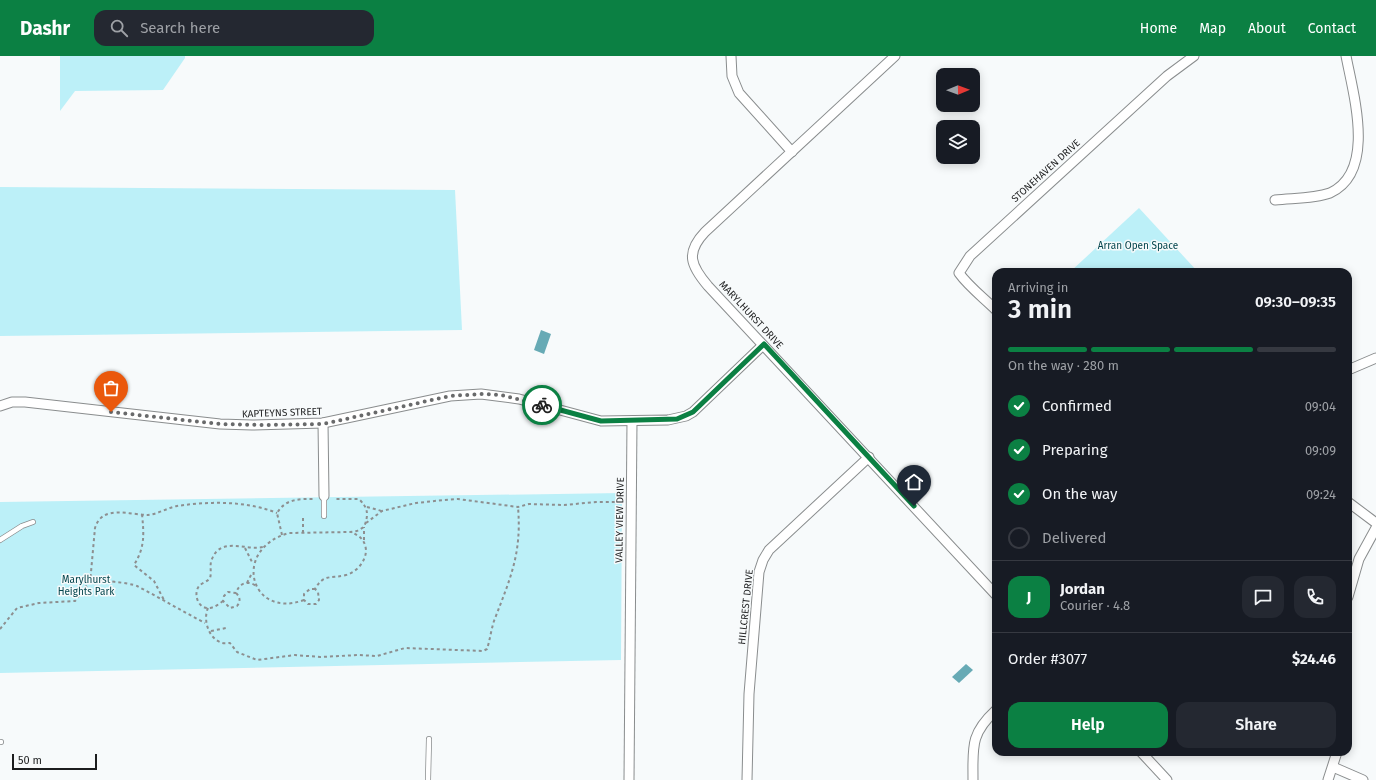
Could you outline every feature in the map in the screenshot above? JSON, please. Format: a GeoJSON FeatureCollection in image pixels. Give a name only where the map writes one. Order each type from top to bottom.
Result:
{"type":"FeatureCollection","features":[{"type":"Feature","properties":{"kind":"street"},"geometry":{"type":"LineString","coordinates":[[732,56],[732,76],[740,93],[792,152]]}},
{"type":"Feature","properties":{"kind":"street","name":"MARYLHURST DRIVE"},"geometry":{"type":"LineString","coordinates":[[896,56],[704,232],[695,246],[692,255],[693,265],[698,274],[992,592]]}},
{"type":"Feature","properties":{"kind":"street","name":"STONEHAVEN DRIVE"},"geometry":{"type":"LineString","coordinates":[[992,306],[977,291],[966,283],[959,273],[970,256],[1166,76],[1194,56]]}},
{"type":"Feature","properties":{"kind":"street"},"geometry":{"type":"LineString","coordinates":[[1275,200],[1330,193],[1353,175],[1359,165],[1362,153],[1363,129],[1346,56]]}},
{"type":"Feature","properties":{"kind":"street"},"geometry":{"type":"LineString","coordinates":[[632,421],[673,419],[693,412],[764,344]]}},
{"type":"Feature","properties":{"kind":"street"},"geometry":{"type":"LineString","coordinates":[[1352,368],[1376,358]]}},
{"type":"Feature","properties":{"kind":"street","name":"KAPTEYNS STREET"},"geometry":{"type":"LineString","coordinates":[[0,406],[12,402],[25,402],[220,424],[323,424],[450,396],[482,394],[519,399],[601,421],[632,421]]}},
{"type":"Feature","properties":{"kind":"street","name":"VALLEY VIEW DRIVE"},"geometry":{"type":"LineString","coordinates":[[629,780],[632,421]]}},
{"type":"Feature","properties":{"kind":"street"},"geometry":{"type":"LineString","coordinates":[[323,424],[324,496]]}},
{"type":"Feature","properties":{"kind":"street","name":"HILLCREST DRIVE"},"geometry":{"type":"LineString","coordinates":[[747,780],[749,694],[759,572],[763,560],[769,550],[869,457]]}},
{"type":"Feature","properties":{"kind":"street"},"geometry":{"type":"LineString","coordinates":[[1352,505],[1376,523]]}},
{"type":"Feature","properties":{"kind":"street"},"geometry":{"type":"LineString","coordinates":[[1352,583],[1359,559],[1376,528]]}},
{"type":"Feature","properties":{"kind":"street"},"geometry":{"type":"LineString","coordinates":[[973,780],[975,738],[983,722],[992,714]]}},
{"type":"Feature","properties":{"kind":"street"},"geometry":{"type":"LineString","coordinates":[[1145,756],[1167,780]]}},
{"type":"Feature","properties":{"kind":"street"},"geometry":{"type":"LineString","coordinates":[[1328,780],[1336,756]]}},
{"type":"Feature","properties":{"kind":"street"},"geometry":{"type":"LineString","coordinates":[[1333,767],[1363,780]]}},
{"type":"Feature","properties":{"kind":"lane"},"geometry":{"type":"LineString","coordinates":[[324,496],[324,516]]}},
{"type":"Feature","properties":{"kind":"lane"},"geometry":{"type":"LineString","coordinates":[[0,540],[22,526],[33,522]]}},
{"type":"Feature","properties":{"kind":"lane"},"geometry":{"type":"LineString","coordinates":[[428,780],[429,739]]}},
{"type":"Feature","properties":{"kind":"path"},"geometry":{"type":"LineString","coordinates":[[315,589],[318,592],[319,600],[312,605],[308,604],[304,600],[306,590],[315,589],[322,580],[327,577],[346,575],[359,568],[366,554],[364,527],[368,513],[367,507],[359,498],[335,499]]}},
{"type":"Feature","properties":{"kind":"path"},"geometry":{"type":"LineString","coordinates":[[282,535],[277,513],[280,507],[290,500],[314,499]]}},
{"type":"Feature","properties":{"kind":"path"},"geometry":{"type":"LineString","coordinates":[[366,523],[382,511],[416,503],[458,499],[518,507],[528,504],[564,505],[596,502],[620,502]]}},
{"type":"Feature","properties":{"kind":"path"},"geometry":{"type":"LineString","coordinates":[[0,629],[17,608],[39,603],[76,601],[90,583],[96,522],[107,514],[154,514],[180,506],[214,504],[253,505],[277,513]]}},
{"type":"Feature","properties":{"kind":"path"},"geometry":{"type":"LineString","coordinates":[[367,507],[382,511]]}},
{"type":"Feature","properties":{"kind":"path"},"geometry":{"type":"LineString","coordinates":[[90,583],[95,581],[112,581],[136,586],[205,623],[221,643],[230,643],[238,652],[257,660],[294,654],[320,657],[359,655],[377,656],[405,648],[483,651],[487,648],[493,625],[514,568],[519,531],[518,507]]}},
{"type":"Feature","properties":{"kind":"path"},"geometry":{"type":"LineString","coordinates":[[142,514],[144,532],[142,552],[134,565],[154,581],[166,603]]}},
{"type":"Feature","properties":{"kind":"path"},"geometry":{"type":"LineString","coordinates":[[303,515],[303,533]]}},
{"type":"Feature","properties":{"kind":"path"},"geometry":{"type":"LineString","coordinates":[[247,583],[252,572],[253,564],[263,547],[282,535],[350,532],[357,531],[364,527]]}},
{"type":"Feature","properties":{"kind":"path"},"geometry":{"type":"LineString","coordinates":[[350,532],[358,535],[364,541]]}},
{"type":"Feature","properties":{"kind":"path"},"geometry":{"type":"LineString","coordinates":[[208,608],[200,605],[196,595],[200,586],[210,578],[211,561],[213,555],[223,547],[231,545],[245,548],[263,547]]}},
{"type":"Feature","properties":{"kind":"path"},"geometry":{"type":"LineString","coordinates":[[245,548],[253,564]]}},
{"type":"Feature","properties":{"kind":"path"},"geometry":{"type":"LineString","coordinates":[[252,572],[257,587]]}},
{"type":"Feature","properties":{"kind":"path"},"geometry":{"type":"LineString","coordinates":[[236,592],[240,585],[247,583],[257,587],[269,599],[280,604],[304,600]]}},
{"type":"Feature","properties":{"kind":"path"},"geometry":{"type":"LineString","coordinates":[[205,623],[205,616],[208,608],[223,601],[224,596],[228,592],[236,592]]}},
{"type":"Feature","properties":{"kind":"path"},"geometry":{"type":"LineString","coordinates":[[223,601],[230,608],[237,606],[240,602],[239,596],[236,592]]}},
{"type":"Feature","properties":{"kind":"path"},"geometry":{"type":"LineString","coordinates":[[210,631],[226,628]]}},
{"type":"Feature","properties":{"kind":"green space"},"geometry":{"type":"Polygon","coordinates":[[[60,56],[185,56],[185,58],[163,90],[75,91],[60,111],[60,56]]]}},
{"type":"Feature","properties":{"kind":"green space"},"geometry":{"type":"Polygon","coordinates":[[[0,187],[455,190],[462,330],[0,336],[0,187]]]}},
{"type":"Feature","properties":{"kind":"green space","name":"Arran Open Space"},"geometry":{"type":"Polygon","coordinates":[[[1139,208],[1194,268],[1074,268],[1139,208]]]}},
{"type":"Feature","properties":{"kind":"green space","name":"Marylhurst Heights Park"},"geometry":{"type":"Polygon","coordinates":[[[622,493],[621,660],[0,673],[0,502],[622,493]]]}},
{"type":"Feature","properties":{"kind":"shaded area"},"geometry":{"type":"Polygon","coordinates":[[[541,330],[551,334],[544,354],[534,350],[541,330]]]}},
{"type":"Feature","properties":{"kind":"shaded area"},"geometry":{"type":"Polygon","coordinates":[[[966,664],[973,670],[959,683],[952,677],[966,664]]]}},
{"type":"Feature","properties":{"kind":"way so far"},"geometry":{"type":"LineString","coordinates":[[111,412],[220,424],[262,425],[323,424],[450,396],[482,394],[501,395],[542,405]]}},
{"type":"Feature","properties":{"kind":"route"},"geometry":{"type":"LineString","coordinates":[[542,405],[601,421],[651,421],[677,419],[693,412],[764,344],[914,506]]}}]}
